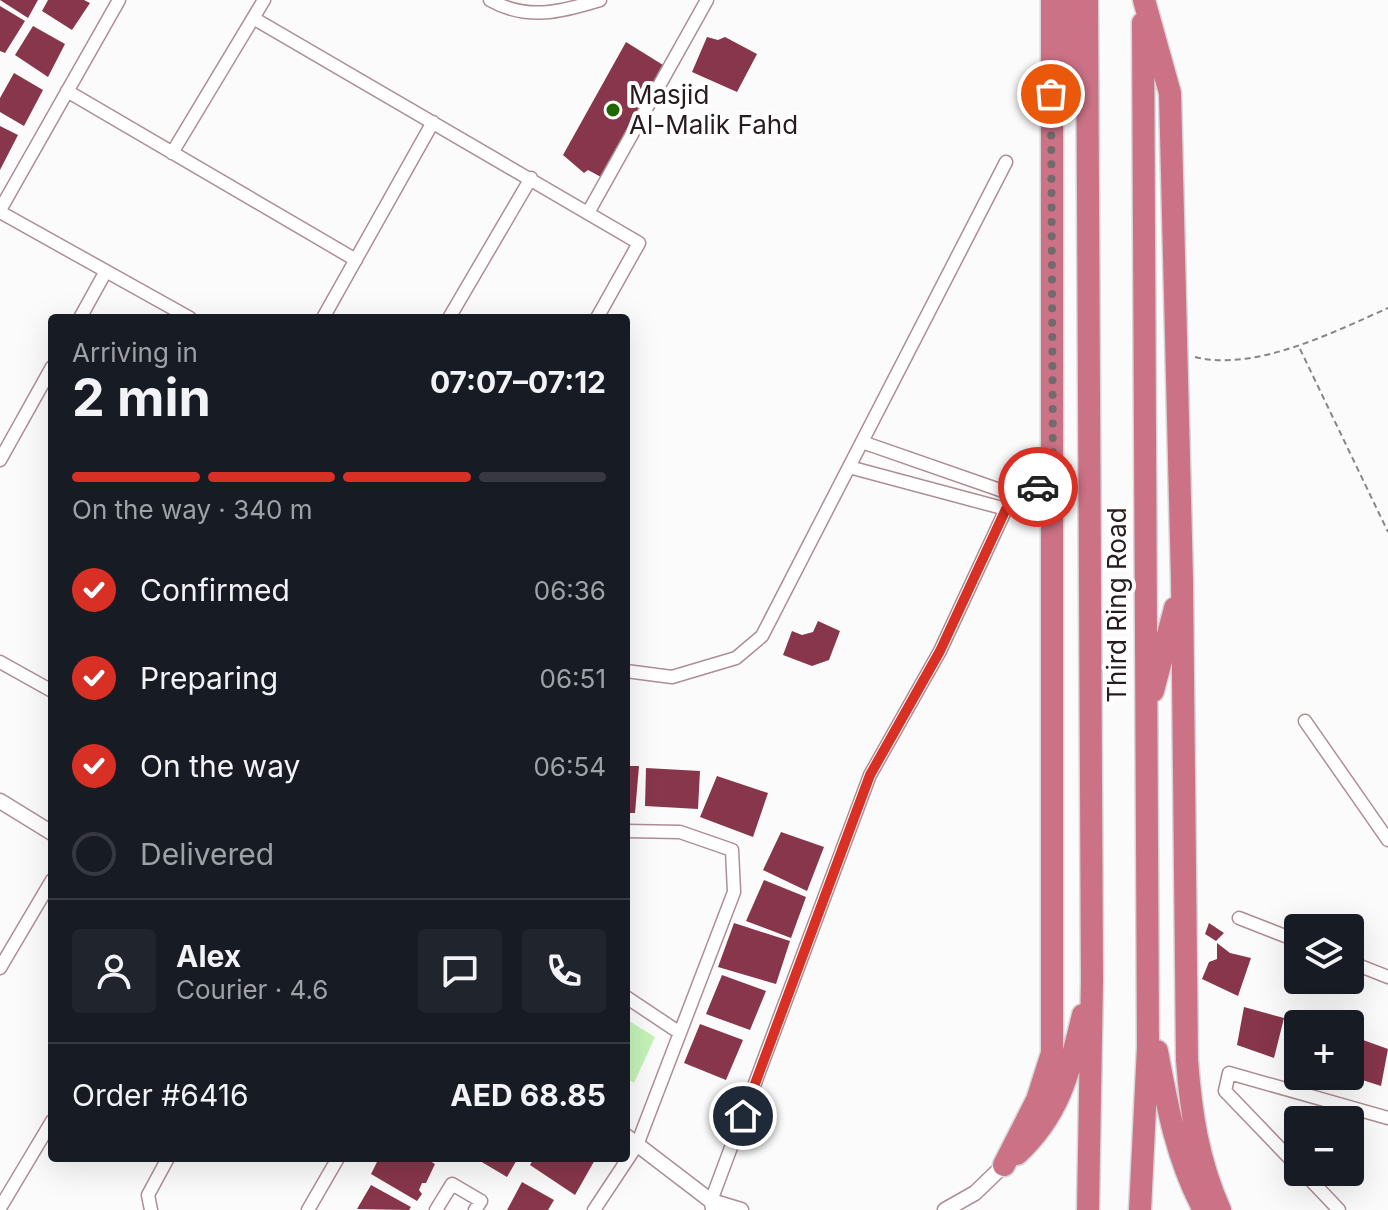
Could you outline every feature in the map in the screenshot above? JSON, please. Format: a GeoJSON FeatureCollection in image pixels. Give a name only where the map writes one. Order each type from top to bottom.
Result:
{"type":"FeatureCollection","features":[{"type":"Feature","properties":{"kind":"highway"},"geometry":{"type":"LineString","coordinates":[[1004,1165],[1037,1100],[1052,1053],[1052,0]]}},
{"type":"Feature","properties":{"kind":"highway"},"geometry":{"type":"LineString","coordinates":[[1066,0],[1071,46],[1088,117]]}},
{"type":"Feature","properties":{"kind":"highway","name":"Third Ring Road"},"geometry":{"type":"LineString","coordinates":[[1087,0],[1092,980],[1088,1210]]}},
{"type":"Feature","properties":{"kind":"highway"},"geometry":{"type":"LineString","coordinates":[[1144,0],[1170,93],[1182,580],[1187,1060],[1192,1118],[1201,1160],[1220,1210]]}},
{"type":"Feature","properties":{"kind":"highway","name":"Third Ring Road"},"geometry":{"type":"LineString","coordinates":[[1140,1210],[1148,1000],[1144,0]]}},
{"type":"Feature","properties":{"kind":"highway"},"geometry":{"type":"LineString","coordinates":[[1146,719],[1182,580]]}},
{"type":"Feature","properties":{"kind":"highway"},"geometry":{"type":"LineString","coordinates":[[1004,1165],[1038,1134],[1064,1090],[1092,980]]}},
{"type":"Feature","properties":{"kind":"highway"},"geometry":{"type":"LineString","coordinates":[[1148,1000],[1171,1125],[1192,1188],[1204,1210]]}},
{"type":"Feature","properties":{"kind":"street"},"geometry":{"type":"LineString","coordinates":[[119,0],[0,211],[183,314]]}},
{"type":"Feature","properties":{"kind":"street"},"geometry":{"type":"LineString","coordinates":[[172,153],[264,0]]}},
{"type":"Feature","properties":{"kind":"street"},"geometry":{"type":"LineString","coordinates":[[490,0],[510,11],[556,14],[600,0]]}},
{"type":"Feature","properties":{"kind":"street"},"geometry":{"type":"LineString","coordinates":[[589,211],[707,0]]}},
{"type":"Feature","properties":{"kind":"street"},"geometry":{"type":"LineString","coordinates":[[253,18],[589,211],[639,243],[599,314]]}},
{"type":"Feature","properties":{"kind":"street"},"geometry":{"type":"LineString","coordinates":[[67,91],[356,260]]}},
{"type":"Feature","properties":{"kind":"street"},"geometry":{"type":"LineString","coordinates":[[325,314],[433,122]]}},
{"type":"Feature","properties":{"kind":"street"},"geometry":{"type":"LineString","coordinates":[[630,672],[672,677],[736,658],[762,636],[1006,162]]}},
{"type":"Feature","properties":{"kind":"street"},"geometry":{"type":"LineString","coordinates":[[451,314],[531,178]]}},
{"type":"Feature","properties":{"kind":"street"},"geometry":{"type":"LineString","coordinates":[[82,314],[106,271]]}},
{"type":"Feature","properties":{"kind":"street"},"geometry":{"type":"LineString","coordinates":[[0,460],[48,374]]}},
{"type":"Feature","properties":{"kind":"street"},"geometry":{"type":"LineString","coordinates":[[862,442],[1023,498]]}},
{"type":"Feature","properties":{"kind":"street"},"geometry":{"type":"LineString","coordinates":[[849,467],[1006,509]]}},
{"type":"Feature","properties":{"kind":"street"},"geometry":{"type":"LineString","coordinates":[[711,1206],[870,775],[940,651],[1006,509],[1053,478]]}},
{"type":"Feature","properties":{"kind":"street"},"geometry":{"type":"LineString","coordinates":[[0,662],[48,689]]}},
{"type":"Feature","properties":{"kind":"street"},"geometry":{"type":"LineString","coordinates":[[1305,721],[1388,840]]}},
{"type":"Feature","properties":{"kind":"street"},"geometry":{"type":"LineString","coordinates":[[0,801],[48,831]]}},
{"type":"Feature","properties":{"kind":"street"},"geometry":{"type":"LineString","coordinates":[[630,831],[680,832],[732,850],[734,892],[680,1033],[631,1141],[711,1206],[750,1210]]}},
{"type":"Feature","properties":{"kind":"street"},"geometry":{"type":"LineString","coordinates":[[0,968],[48,887]]}},
{"type":"Feature","properties":{"kind":"street"},"geometry":{"type":"LineString","coordinates":[[1239,918],[1284,936]]}},
{"type":"Feature","properties":{"kind":"street"},"geometry":{"type":"LineString","coordinates":[[1364,968],[1388,977]]}},
{"type":"Feature","properties":{"kind":"street"},"geometry":{"type":"LineString","coordinates":[[630,1000],[680,1033]]}},
{"type":"Feature","properties":{"kind":"street"},"geometry":{"type":"LineString","coordinates":[[1284,1152],[1225,1091],[1229,1073],[1346,1106]]}},
{"type":"Feature","properties":{"kind":"street"},"geometry":{"type":"LineString","coordinates":[[1364,1111],[1388,1118]]}},
{"type":"Feature","properties":{"kind":"street"},"geometry":{"type":"LineString","coordinates":[[0,1208],[48,1128]]}},
{"type":"Feature","properties":{"kind":"street"},"geometry":{"type":"LineString","coordinates":[[151,1210],[148,1195],[166,1162]]}},
{"type":"Feature","properties":{"kind":"street"},"geometry":{"type":"LineString","coordinates":[[308,1210],[336,1162]]}},
{"type":"Feature","properties":{"kind":"street"},"geometry":{"type":"LineString","coordinates":[[594,1210],[620,1162]]}},
{"type":"Feature","properties":{"kind":"street"},"geometry":{"type":"LineString","coordinates":[[945,1210],[975,1193],[1004,1165]]}},
{"type":"Feature","properties":{"kind":"street"},"geometry":{"type":"LineString","coordinates":[[436,1210],[452,1184],[481,1201],[475,1210]]}},
{"type":"Feature","properties":{"kind":"street"},"geometry":{"type":"LineString","coordinates":[[1316,1186],[1339,1210]]}},
{"type":"Feature","properties":{"kind":"path"},"geometry":{"type":"LineString","coordinates":[[1190,355],[1213,361],[1300,348],[1388,308]]}},
{"type":"Feature","properties":{"kind":"path"},"geometry":{"type":"LineString","coordinates":[[1300,348],[1388,532]]}},
{"type":"Feature","properties":{"kind":"green space"},"geometry":{"type":"Polygon","coordinates":[[[630,1021],[655,1037],[634,1083],[630,1080],[630,1021]]]}},
{"type":"Feature","properties":{"kind":"building"},"geometry":{"type":"Polygon","coordinates":[[[0,0],[38,0],[28,18],[0,0]]]}},
{"type":"Feature","properties":{"kind":"building"},"geometry":{"type":"Polygon","coordinates":[[[48,0],[84,0],[90,3],[72,30],[42,11],[48,0]]]}},
{"type":"Feature","properties":{"kind":"building"},"geometry":{"type":"Polygon","coordinates":[[[0,6],[25,21],[5,53],[0,51],[0,6]]]}},
{"type":"Feature","properties":{"kind":"building"},"geometry":{"type":"Polygon","coordinates":[[[33,26],[65,44],[48,77],[15,55],[33,26]]]}},
{"type":"Feature","properties":{"kind":"building"},"geometry":{"type":"Polygon","coordinates":[[[707,37],[718,40],[725,37],[757,54],[737,92],[692,72],[707,37]]]}},
{"type":"Feature","properties":{"kind":"building","name":"Masjid Al-Malik Fahd"},"geometry":{"type":"Polygon","coordinates":[[[626,42],[663,65],[601,177],[588,170],[584,173],[563,155],[626,42]]]}},
{"type":"Feature","properties":{"kind":"building"},"geometry":{"type":"Polygon","coordinates":[[[14,73],[43,90],[24,126],[0,112],[0,98],[14,73]]]}},
{"type":"Feature","properties":{"kind":"building"},"geometry":{"type":"Polygon","coordinates":[[[0,126],[18,135],[0,170],[0,126]]]}},
{"type":"Feature","properties":{"kind":"building"},"geometry":{"type":"Polygon","coordinates":[[[818,621],[840,631],[829,660],[812,666],[783,655],[792,631],[802,635],[813,632],[818,621]]]}},
{"type":"Feature","properties":{"kind":"building"},"geometry":{"type":"Polygon","coordinates":[[[630,766],[639,766],[635,813],[630,813],[630,766]]]}},
{"type":"Feature","properties":{"kind":"building"},"geometry":{"type":"Polygon","coordinates":[[[646,768],[700,771],[698,809],[645,806],[646,768]]]}},
{"type":"Feature","properties":{"kind":"building"},"geometry":{"type":"Polygon","coordinates":[[[717,776],[768,793],[753,837],[700,817],[717,776]]]}},
{"type":"Feature","properties":{"kind":"building"},"geometry":{"type":"Polygon","coordinates":[[[781,832],[824,847],[807,891],[763,870],[781,832]]]}},
{"type":"Feature","properties":{"kind":"building"},"geometry":{"type":"Polygon","coordinates":[[[764,880],[806,897],[791,938],[746,921],[764,880]]]}},
{"type":"Feature","properties":{"kind":"building"},"geometry":{"type":"Polygon","coordinates":[[[734,923],[790,941],[776,984],[718,967],[734,923]]]}},
{"type":"Feature","properties":{"kind":"building"},"geometry":{"type":"Polygon","coordinates":[[[1209,923],[1224,933],[1216,941],[1205,934],[1209,923]]]}},
{"type":"Feature","properties":{"kind":"building"},"geometry":{"type":"Polygon","coordinates":[[[1217,943],[1230,953],[1251,958],[1238,996],[1202,979],[1209,962],[1217,959],[1217,943]]]}},
{"type":"Feature","properties":{"kind":"building"},"geometry":{"type":"Polygon","coordinates":[[[722,975],[766,991],[750,1030],[706,1014],[722,975]]]}},
{"type":"Feature","properties":{"kind":"building"},"geometry":{"type":"Polygon","coordinates":[[[1244,1007],[1284,1018],[1274,1058],[1237,1045],[1244,1007]]]}},
{"type":"Feature","properties":{"kind":"building"},"geometry":{"type":"Polygon","coordinates":[[[700,1024],[743,1040],[726,1080],[684,1063],[700,1024]]]}},
{"type":"Feature","properties":{"kind":"building"},"geometry":{"type":"Polygon","coordinates":[[[1364,1040],[1388,1049],[1381,1086],[1364,1081],[1364,1040]]]}},
{"type":"Feature","properties":{"kind":"building"},"geometry":{"type":"Polygon","coordinates":[[[377,1162],[435,1164],[426,1183],[422,1183],[419,1190],[422,1194],[417,1201],[371,1174],[377,1162]]]}},
{"type":"Feature","properties":{"kind":"building"},"geometry":{"type":"Polygon","coordinates":[[[482,1162],[516,1162],[507,1177],[482,1162]]]}},
{"type":"Feature","properties":{"kind":"building"},"geometry":{"type":"Polygon","coordinates":[[[532,1162],[594,1162],[575,1195],[530,1165],[532,1162]]]}},
{"type":"Feature","properties":{"kind":"building"},"geometry":{"type":"Polygon","coordinates":[[[522,1182],[554,1200],[548,1210],[507,1210],[522,1182]]]}},
{"type":"Feature","properties":{"kind":"building"},"geometry":{"type":"Polygon","coordinates":[[[371,1185],[411,1207],[409,1210],[357,1209],[371,1185]]]}},
{"type":"Feature","properties":{"kind":"way so far"},"geometry":{"type":"LineString","coordinates":[[1038,487],[1053,478],[1051,94]]}},
{"type":"Feature","properties":{"kind":"place","name":"Masjid Al-Malik Fahd"},"geometry":{"type":"Point","coordinates":[613,110]}},
{"type":"Feature","properties":{"kind":"route"},"geometry":{"type":"LineString","coordinates":[[743,1116],[870,775],[940,651],[1006,509],[1038,487]]}}]}
